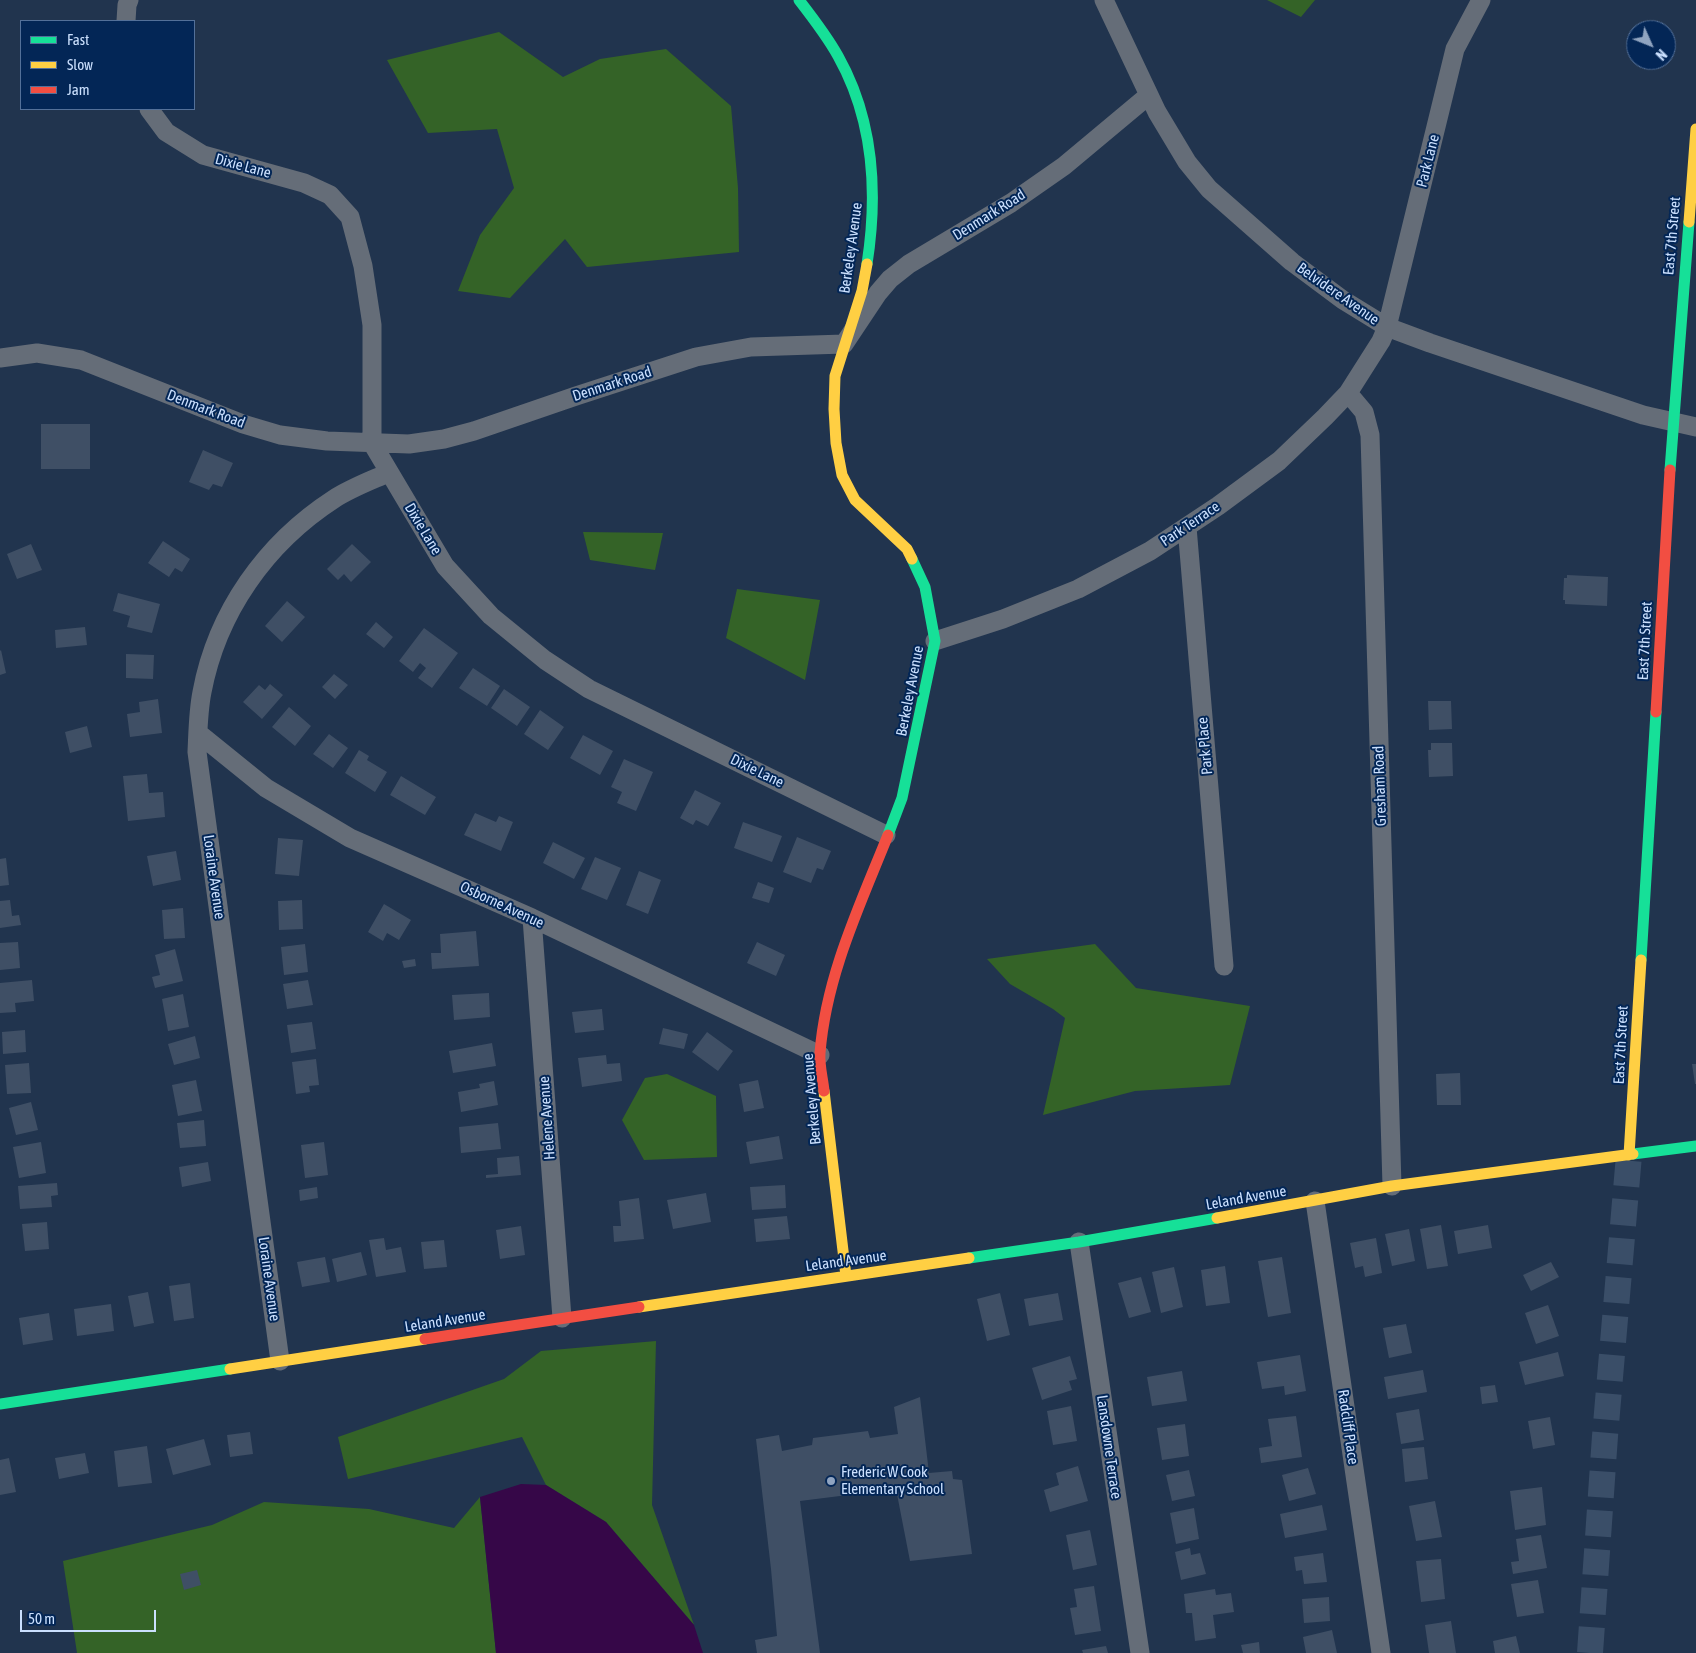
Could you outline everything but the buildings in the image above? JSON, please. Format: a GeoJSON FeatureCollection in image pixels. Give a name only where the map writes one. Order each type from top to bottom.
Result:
{"type":"FeatureCollection","features":[{"type":"Feature","properties":{"kind":"street"},"geometry":{"type":"LineString","coordinates":[[126,20],[129,0]]}},
{"type":"Feature","properties":{"kind":"street","name":"Berkeley Avenue"},"geometry":{"type":"LineString","coordinates":[[799,0],[824,31],[852,85],[862,114],[873,175],[874,206],[862,292],[835,376],[836,443],[842,475],[855,500],[907,549],[925,586],[935,641],[902,798],[840,956],[828,1001],[820,1055],[846,1276]]}},
{"type":"Feature","properties":{"kind":"street","name":"Belvidere Avenue"},"geometry":{"type":"LineString","coordinates":[[1104,0],[1157,112],[1187,162],[1209,189],[1292,262],[1343,300],[1386,327],[1643,415],[1696,427]]}},
{"type":"Feature","properties":{"kind":"street","name":"Park Lane"},"geometry":{"type":"LineString","coordinates":[[1386,327],[1455,50],[1481,0]]}},
{"type":"Feature","properties":{"kind":"street","name":"Denmark Road"},"geometry":{"type":"LineString","coordinates":[[0,358],[37,353],[81,360],[243,424],[280,435],[327,441],[409,444],[444,439],[474,431],[696,357],[751,347],[844,344],[878,293],[890,279],[909,264],[1010,203],[1064,166],[1149,95]]}},
{"type":"Feature","properties":{"kind":"street","name":"Dixie Lane"},"geometry":{"type":"LineString","coordinates":[[150,110],[166,132],[203,155],[304,183],[330,195],[350,218],[363,266],[372,325],[372,442],[388,473],[445,566],[491,616],[545,660],[589,689],[646,715],[886,835]]}},
{"type":"Feature","properties":{"kind":"street","name":"East 7th Street"},"geometry":{"type":"LineString","coordinates":[[1629,1155],[1673,421],[1696,129]]}},
{"type":"Feature","properties":{"kind":"street","name":"Park Terrace"},"geometry":{"type":"LineString","coordinates":[[935,641],[1003,619],[1078,589],[1150,551],[1218,506],[1279,460],[1348,393],[1381,341],[1386,327]]}},
{"type":"Feature","properties":{"kind":"street","name":"Gresham Road"},"geometry":{"type":"LineString","coordinates":[[1348,393],[1364,412],[1370,435],[1392,1186]]}},
{"type":"Feature","properties":{"kind":"street","name":"Loraine Avenue"},"geometry":{"type":"LineString","coordinates":[[280,1361],[197,752],[202,692],[209,662],[219,634],[232,607],[266,557],[310,515],[342,495],[388,473]]}},
{"type":"Feature","properties":{"kind":"street","name":"Park Place"},"geometry":{"type":"LineString","coordinates":[[1187,527],[1224,966]]}},
{"type":"Feature","properties":{"kind":"street","name":"Osborne Avenue"},"geometry":{"type":"LineString","coordinates":[[198,733],[266,788],[350,838],[532,918],[820,1055]]}},
{"type":"Feature","properties":{"kind":"street","name":"Helene Avenue"},"geometry":{"type":"LineString","coordinates":[[532,918],[562,1318]]}},
{"type":"Feature","properties":{"kind":"street","name":"Leland Avenue"},"geometry":{"type":"LineString","coordinates":[[0,1404],[562,1318],[1079,1242],[1392,1186],[1696,1146]]}},
{"type":"Feature","properties":{"kind":"street","name":"Radcliff Place"},"geometry":{"type":"LineString","coordinates":[[1314,1201],[1381,1653]]}},
{"type":"Feature","properties":{"kind":"street","name":"Lansdowne Terrace"},"geometry":{"type":"LineString","coordinates":[[1079,1242],[1140,1653]]}},
{"type":"Feature","properties":{"kind":"green space"},"geometry":{"type":"Polygon","coordinates":[[[1267,0],[1315,0],[1301,17],[1267,0]]]}},
{"type":"Feature","properties":{"kind":"green space"},"geometry":{"type":"Polygon","coordinates":[[[499,32],[563,77],[600,59],[666,49],[731,106],[738,188],[739,252],[587,267],[565,239],[510,298],[458,291],[480,235],[514,188],[497,129],[428,133],[387,60],[499,32]]]}},
{"type":"Feature","properties":{"kind":"green space"},"geometry":{"type":"Polygon","coordinates":[[[583,532],[663,533],[655,570],[590,560],[583,532]]]}},
{"type":"Feature","properties":{"kind":"green space"},"geometry":{"type":"Polygon","coordinates":[[[737,589],[820,600],[805,680],[726,638],[737,589]]]}},
{"type":"Feature","properties":{"kind":"green space"},"geometry":{"type":"Polygon","coordinates":[[[1095,944],[1136,988],[1250,1006],[1230,1085],[1135,1091],[1043,1115],[1065,1018],[1010,984],[987,959],[1095,944]]]}},
{"type":"Feature","properties":{"kind":"green space"},"geometry":{"type":"Polygon","coordinates":[[[667,1074],[716,1096],[717,1157],[644,1160],[622,1120],[645,1078],[667,1074]]]}},
{"type":"Feature","properties":{"kind":"green space"},"geometry":{"type":"Polygon","coordinates":[[[656,1341],[652,1505],[694,1625],[606,1522],[546,1485],[522,1437],[348,1479],[338,1437],[504,1379],[541,1351],[656,1341]]]}},
{"type":"Feature","properties":{"kind":"green space"},"geometry":{"type":"Polygon","coordinates":[[[480,1497],[496,1653],[77,1653],[63,1561],[212,1525],[264,1502],[369,1509],[454,1528],[480,1497]]]}},
{"type":"Feature","properties":{"kind":"shaded area"},"geometry":{"type":"Polygon","coordinates":[[[521,1484],[546,1485],[606,1522],[694,1625],[703,1653],[496,1653],[480,1497],[521,1484]]]}},
{"type":"Feature","properties":{"kind":"tunnel"},"geometry":{"type":"LineString","coordinates":[[1590,1653],[1605,1436],[1629,1155]]}},
{"type":"Feature","properties":{"kind":"traffic: fast"},"geometry":{"type":"LineString","coordinates":[[799,0],[825,34],[838,56],[850,80],[866,131],[872,184],[872,211],[867,264]]}},
{"type":"Feature","properties":{"kind":"traffic: fast"},"geometry":{"type":"LineString","coordinates":[[1670,470],[1689,222]]}},
{"type":"Feature","properties":{"kind":"traffic: fast"},"geometry":{"type":"LineString","coordinates":[[888,835],[902,798],[935,641],[925,587],[912,559]]}},
{"type":"Feature","properties":{"kind":"traffic: fast"},"geometry":{"type":"LineString","coordinates":[[1641,960],[1656,712]]}},
{"type":"Feature","properties":{"kind":"traffic: fast"},"geometry":{"type":"LineString","coordinates":[[1633,1154],[1696,1146]]}},
{"type":"Feature","properties":{"kind":"traffic: fast"},"geometry":{"type":"LineString","coordinates":[[969,1258],[1079,1242],[1217,1218]]}},
{"type":"Feature","properties":{"kind":"traffic: fast"},"geometry":{"type":"LineString","coordinates":[[0,1404],[230,1369]]}},
{"type":"Feature","properties":{"kind":"traffic: slow"},"geometry":{"type":"LineString","coordinates":[[1689,222],[1696,129]]}},
{"type":"Feature","properties":{"kind":"traffic: slow"},"geometry":{"type":"LineString","coordinates":[[867,264],[862,291],[835,376],[836,443],[842,475],[855,500],[907,549],[912,559]]}},
{"type":"Feature","properties":{"kind":"traffic: slow"},"geometry":{"type":"LineString","coordinates":[[1629,1155],[1641,960]]}},
{"type":"Feature","properties":{"kind":"traffic: slow"},"geometry":{"type":"LineString","coordinates":[[824,1091],[846,1276]]}},
{"type":"Feature","properties":{"kind":"traffic: slow"},"geometry":{"type":"LineString","coordinates":[[1217,1218],[1392,1186],[1633,1154]]}},
{"type":"Feature","properties":{"kind":"traffic: slow"},"geometry":{"type":"LineString","coordinates":[[639,1307],[969,1258]]}},
{"type":"Feature","properties":{"kind":"traffic: slow"},"geometry":{"type":"LineString","coordinates":[[230,1369],[425,1339]]}},
{"type":"Feature","properties":{"kind":"traffic: jam"},"geometry":{"type":"LineString","coordinates":[[1656,712],[1670,470]]}},
{"type":"Feature","properties":{"kind":"traffic: jam"},"geometry":{"type":"LineString","coordinates":[[824,1091],[820,1053],[823,1024],[829,996],[846,941],[888,835]]}},
{"type":"Feature","properties":{"kind":"traffic: jam"},"geometry":{"type":"LineString","coordinates":[[425,1339],[639,1307]]}},
{"type":"Feature","properties":{"kind":"place","name":"Frederic W Cook Elementary School"},"geometry":{"type":"Point","coordinates":[831,1481]}}]}
